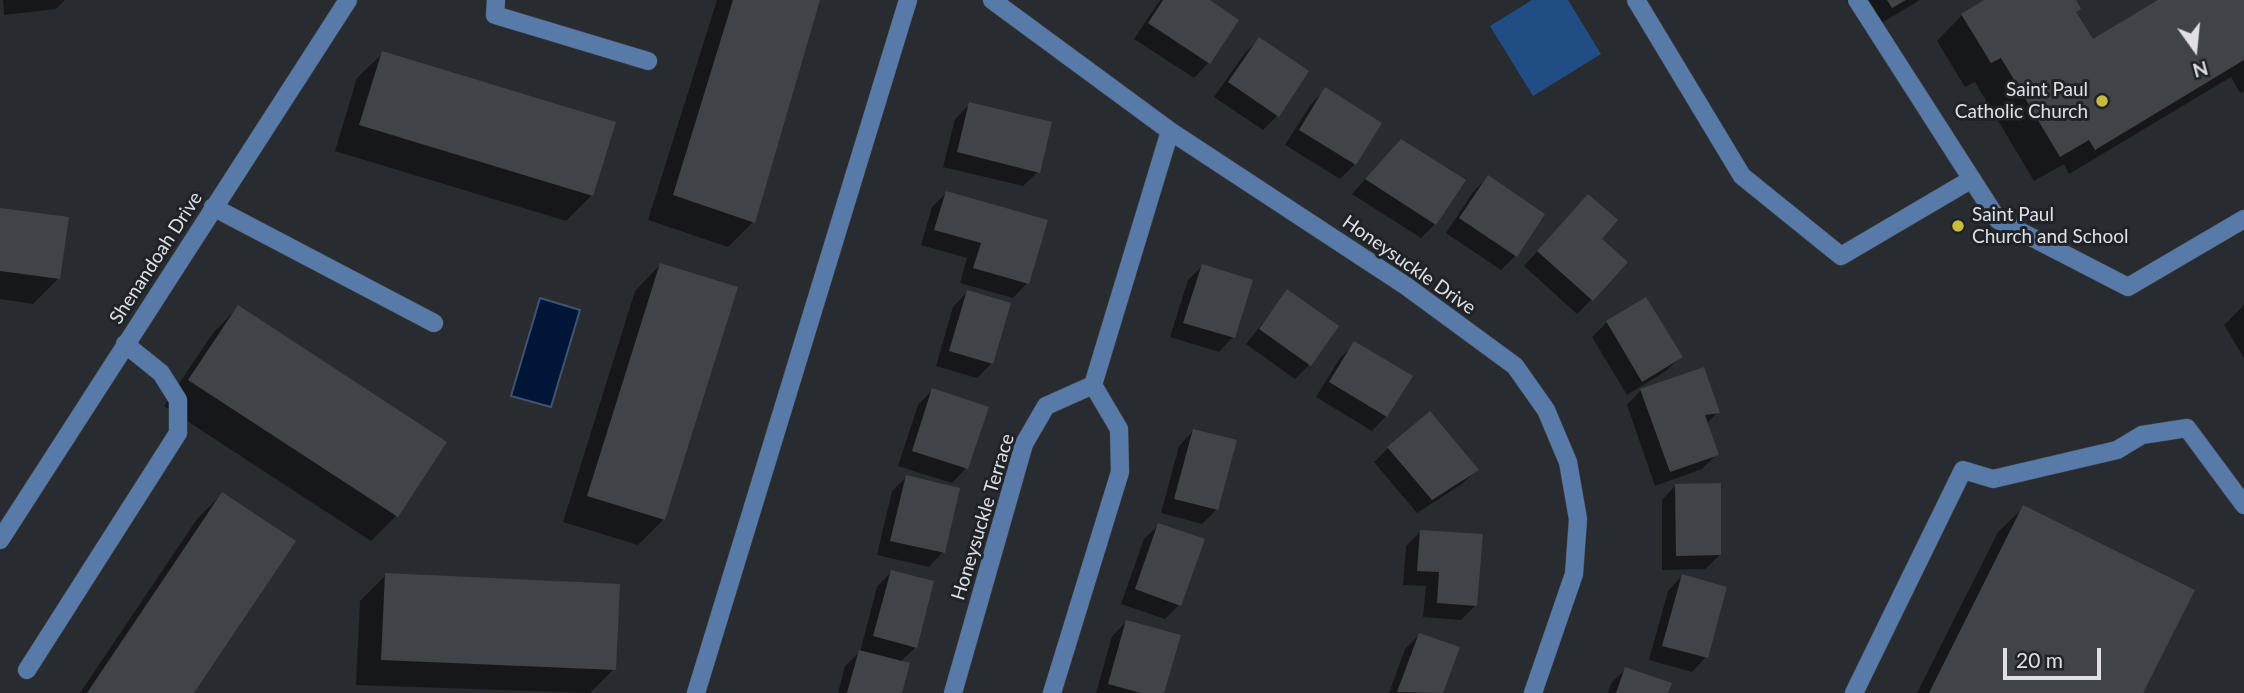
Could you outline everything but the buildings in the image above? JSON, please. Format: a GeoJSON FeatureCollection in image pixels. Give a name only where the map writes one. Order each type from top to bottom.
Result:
{"type":"FeatureCollection","features":[{"type":"Feature","properties":{"kind":"street","name":"Shenandoah Drive"},"geometry":{"type":"LineString","coordinates":[[0,540],[348,0]]}},
{"type":"Feature","properties":{"kind":"street"},"geometry":{"type":"LineString","coordinates":[[496,0],[495,15],[648,61]]}},
{"type":"Feature","properties":{"kind":"street"},"geometry":{"type":"LineString","coordinates":[[696,693],[908,0]]}},
{"type":"Feature","properties":{"kind":"street","name":"Honeysuckle Drive"},"geometry":{"type":"LineString","coordinates":[[992,0],[1170,131],[1406,286],[1516,366],[1546,410],[1568,463],[1578,519],[1574,574],[1533,693]]}},
{"type":"Feature","properties":{"kind":"street"},"geometry":{"type":"LineString","coordinates":[[1636,0],[1742,176],[1841,256],[1972,179]]}},
{"type":"Feature","properties":{"kind":"street"},"geometry":{"type":"LineString","coordinates":[[1857,0],[1998,220],[2128,287],[2244,219]]}},
{"type":"Feature","properties":{"kind":"street"},"geometry":{"type":"LineString","coordinates":[[1052,693],[1121,472],[1119,429],[1093,385],[1170,131]]}},
{"type":"Feature","properties":{"kind":"street"},"geometry":{"type":"LineString","coordinates":[[213,207],[434,323]]}},
{"type":"Feature","properties":{"kind":"street"},"geometry":{"type":"LineString","coordinates":[[27,670],[178,433],[178,400],[161,373],[125,344]]}},
{"type":"Feature","properties":{"kind":"street","name":"Honeysuckle Terrace"},"geometry":{"type":"LineString","coordinates":[[953,693],[1024,444],[1046,406],[1093,385]]}},
{"type":"Feature","properties":{"kind":"street"},"geometry":{"type":"LineString","coordinates":[[1854,693],[1963,470],[1993,479],[2118,450],[2142,435],[2187,428],[2244,505]]}},
{"type":"Feature","properties":{"kind":"shaded area"},"geometry":{"type":"Polygon","coordinates":[[[1532,0],[1568,0],[1601,54],[1533,96],[1490,26],[1532,0]]]}},
{"type":"Feature","properties":{"kind":"shaded area"},"geometry":{"type":"Polygon","coordinates":[[[540,298],[580,310],[551,407],[511,396],[540,298]]]}},
{"type":"Feature","properties":{"kind":"place","name":"Saint Paul Catholic Church"},"geometry":{"type":"Point","coordinates":[2102,101]}},
{"type":"Feature","properties":{"kind":"place","name":"Saint Paul Church and School"},"geometry":{"type":"Point","coordinates":[1958,226]}}]}
